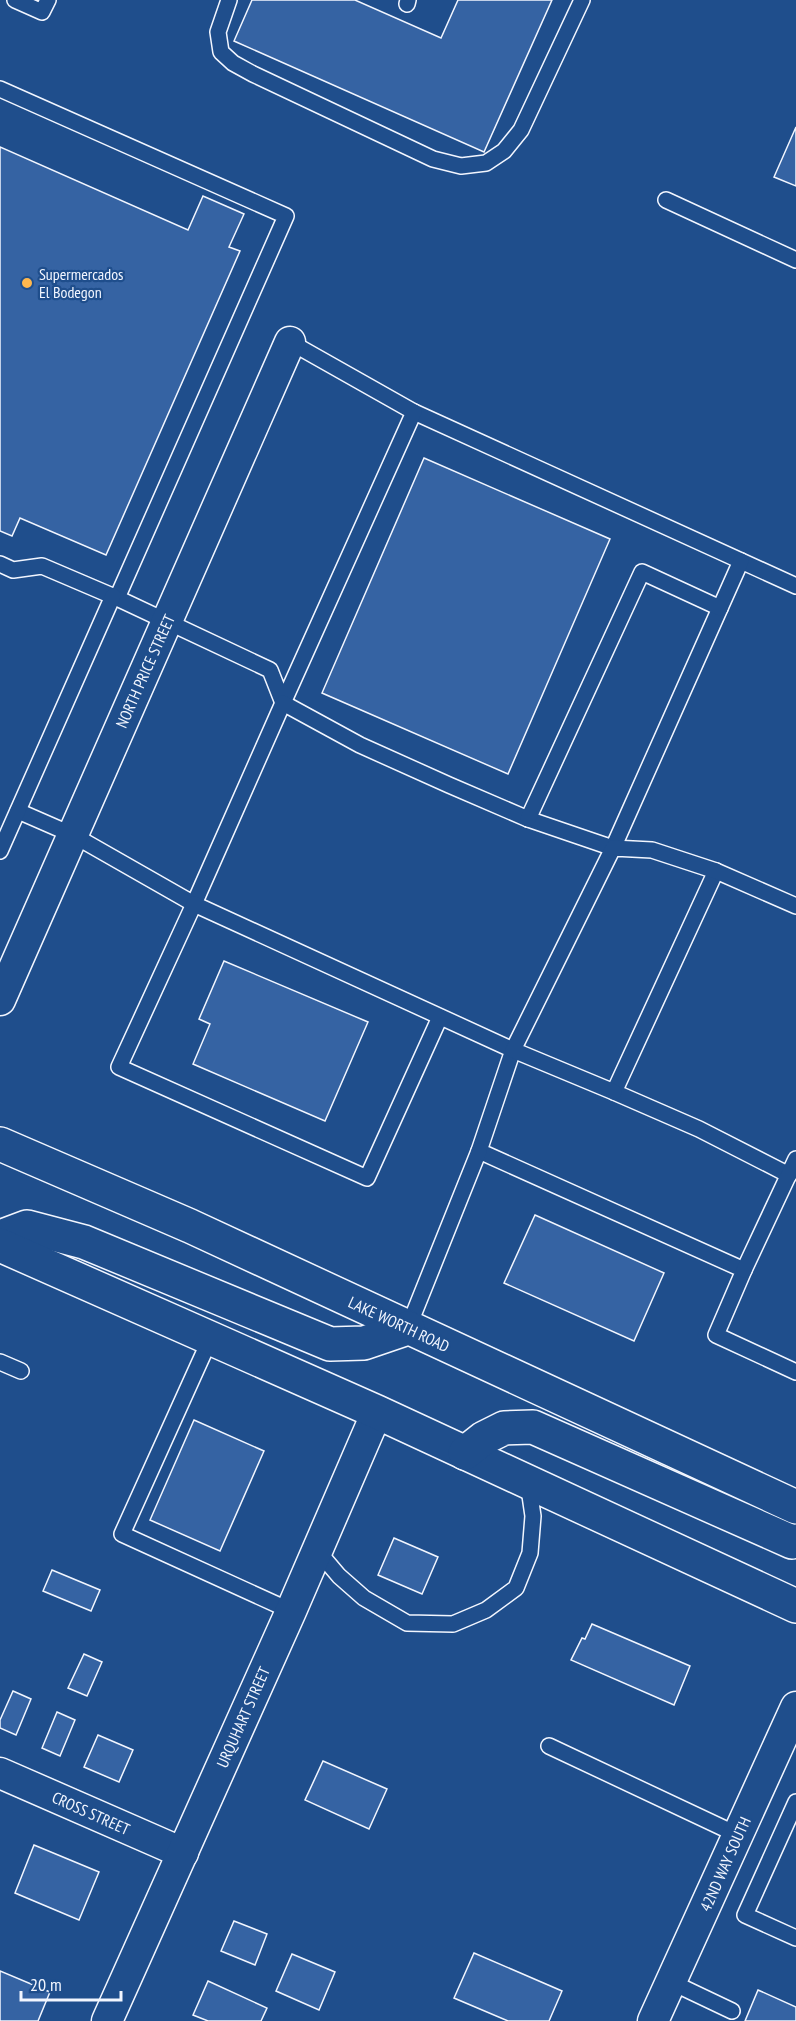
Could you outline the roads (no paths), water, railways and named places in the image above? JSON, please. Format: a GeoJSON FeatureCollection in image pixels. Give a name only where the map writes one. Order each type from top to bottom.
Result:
{"type":"FeatureCollection","features":[{"type":"Feature","properties":{"kind":"main road","name":"LAKE WORTH ROAD"},"geometry":{"type":"LineString","coordinates":[[0,1144],[190,1226],[796,1507]]}},
{"type":"Feature","properties":{"kind":"main road"},"geometry":{"type":"LineString","coordinates":[[0,1238],[27,1227],[84,1242],[330,1344],[364,1343],[408,1328]]}},
{"type":"Feature","properties":{"kind":"main road"},"geometry":{"type":"LineString","coordinates":[[0,1245],[211,1337],[795,1604]]}},
{"type":"Feature","properties":{"kind":"main road"},"geometry":{"type":"LineString","coordinates":[[465,1453],[484,1438],[504,1428],[533,1427],[792,1542],[796,1541]]}},
{"type":"Feature","properties":{"kind":"street","name":"NORTH PRICE STREET"},"geometry":{"type":"LineString","coordinates":[[0,1000],[290,342]]}},
{"type":"Feature","properties":{"kind":"street","name":"URQUHART STREET"},"geometry":{"type":"LineString","coordinates":[[107,2021],[291,1611],[377,1412]]}},
{"type":"Feature","properties":{"kind":"street","name":"42ND WAY SOUTH"},"geometry":{"type":"LineString","coordinates":[[653,2021],[796,1707]]}},
{"type":"Feature","properties":{"kind":"street","name":"CROSS STREET"},"geometry":{"type":"LineString","coordinates":[[0,1773],[183,1853]]}},
{"type":"Feature","properties":{"kind":"lane"},"geometry":{"type":"LineString","coordinates":[[15,0],[42,12],[48,0]]}},
{"type":"Feature","properties":{"kind":"lane"},"geometry":{"type":"LineString","coordinates":[[229,0],[218,32],[221,52],[233,63],[433,159],[461,166],[486,163],[504,151],[521,130],[582,0]]}},
{"type":"Feature","properties":{"kind":"lane"},"geometry":{"type":"LineString","coordinates":[[0,89],[286,216],[0,851]]}},
{"type":"Feature","properties":{"kind":"lane"},"geometry":{"type":"LineString","coordinates":[[666,200],[796,260]]}},
{"type":"Feature","properties":{"kind":"lane"},"geometry":{"type":"LineString","coordinates":[[290,342],[414,412],[796,586]]}},
{"type":"Feature","properties":{"kind":"lane"},"geometry":{"type":"LineString","coordinates":[[414,412],[119,1067],[367,1178],[440,1017]]}},
{"type":"Feature","properties":{"kind":"lane"},"geometry":{"type":"LineString","coordinates":[[408,1328],[479,1150],[513,1050],[613,848],[741,561]]}},
{"type":"Feature","properties":{"kind":"lane"},"geometry":{"type":"LineString","coordinates":[[0,564],[13,570],[42,566],[115,597],[270,670],[283,704],[360,745],[528,819],[613,848],[652,850],[716,871],[796,906]]}},
{"type":"Feature","properties":{"kind":"lane"},"geometry":{"type":"LineString","coordinates":[[528,819],[642,572],[720,608]]}},
{"type":"Feature","properties":{"kind":"lane"},"geometry":{"type":"LineString","coordinates":[[18,811],[73,835],[194,904],[513,1050],[699,1129],[789,1175]]}},
{"type":"Feature","properties":{"kind":"lane"},"geometry":{"type":"LineString","coordinates":[[614,1092],[716,871]]}},
{"type":"Feature","properties":{"kind":"lane"},"geometry":{"type":"LineString","coordinates":[[479,1150],[744,1270]]}},
{"type":"Feature","properties":{"kind":"lane"},"geometry":{"type":"LineString","coordinates":[[796,1160],[716,1335],[796,1371]]}},
{"type":"Feature","properties":{"kind":"lane"},"geometry":{"type":"LineString","coordinates":[[211,1337],[122,1534],[291,1611]]}},
{"type":"Feature","properties":{"kind":"lane"},"geometry":{"type":"LineString","coordinates":[[0,1362],[21,1371]]}},
{"type":"Feature","properties":{"kind":"lane"},"geometry":{"type":"LineString","coordinates":[[317,1551],[339,1576],[364,1598],[407,1623],[453,1624],[486,1610],[516,1587],[530,1553],[533,1516],[528,1482]]}},
{"type":"Feature","properties":{"kind":"lane"},"geometry":{"type":"LineString","coordinates":[[549,1746],[738,1835]]}},
{"type":"Feature","properties":{"kind":"lane"},"geometry":{"type":"LineString","coordinates":[[796,1802],[745,1915],[796,1938]]}},
{"type":"Feature","properties":{"kind":"lane"},"geometry":{"type":"LineString","coordinates":[[671,1982],[732,2011]]}},
{"type":"Feature","properties":{"kind":"place","name":"Supermercados El Bodegon"},"geometry":{"type":"Point","coordinates":[27,283]}}]}
